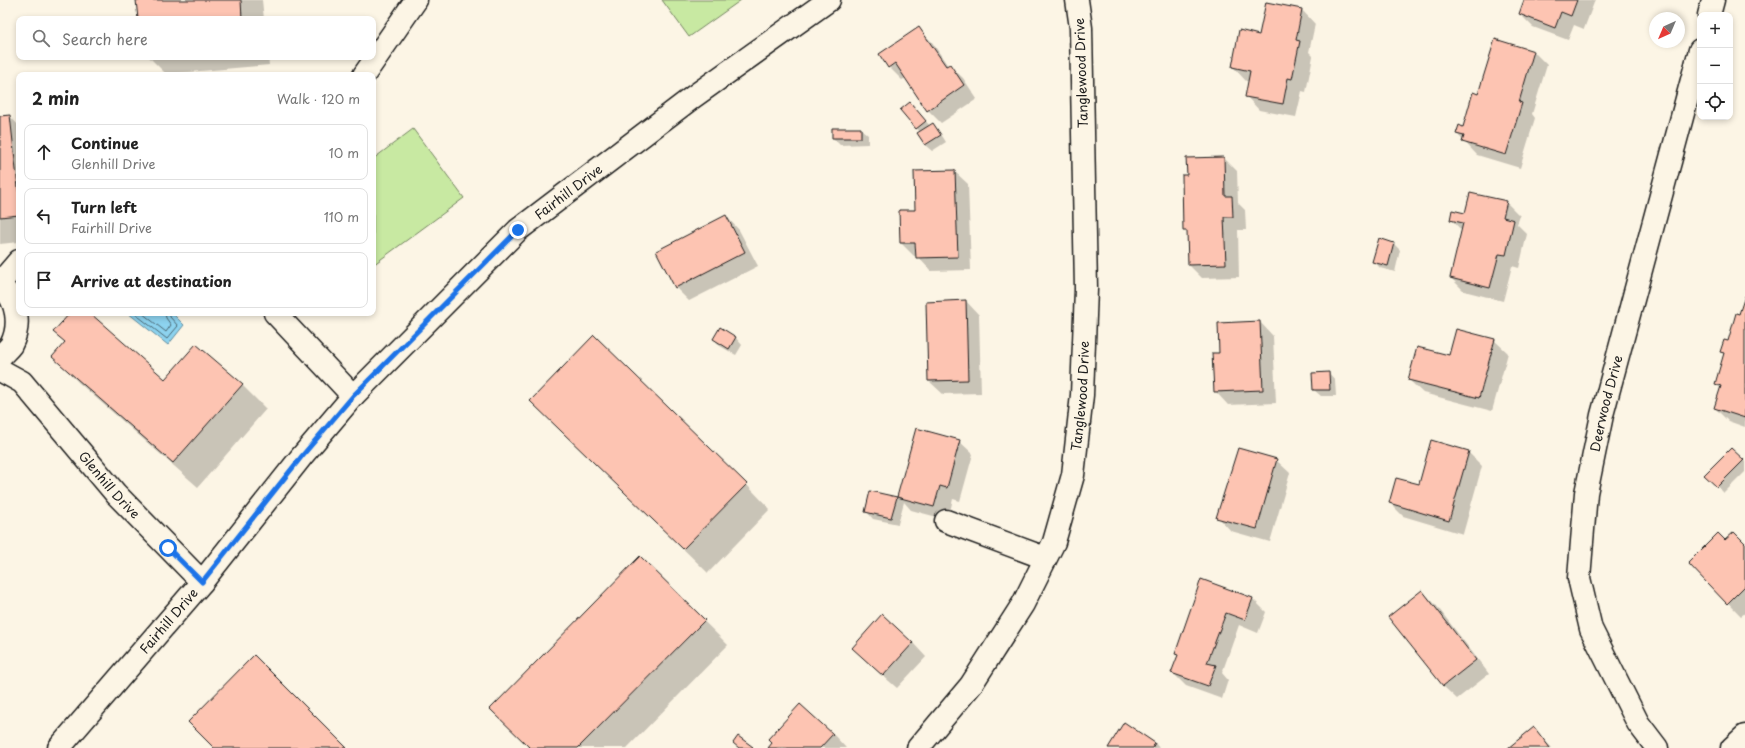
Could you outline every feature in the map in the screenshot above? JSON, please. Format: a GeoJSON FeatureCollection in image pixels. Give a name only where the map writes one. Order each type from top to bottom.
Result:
{"type":"FeatureCollection","features":[{"type":"Feature","properties":{"kind":"street"},"geometry":{"type":"LineString","coordinates":[[376,58],[416,0]]}},
{"type":"Feature","properties":{"kind":"street","name":"Fairhill Drive"},"geometry":{"type":"LineString","coordinates":[[59,748],[202,582],[302,456],[353,396],[518,230],[693,97],[829,0]]}},
{"type":"Feature","properties":{"kind":"street","name":"Tanglewood Drive"},"geometry":{"type":"LineString","coordinates":[[918,748],[972,685],[1023,604],[1054,542],[1073,475],[1082,395],[1086,289],[1081,28],[1077,0]]}},
{"type":"Feature","properties":{"kind":"street"},"geometry":{"type":"LineString","coordinates":[[1710,12],[1713,0]]}},
{"type":"Feature","properties":{"kind":"street"},"geometry":{"type":"LineString","coordinates":[[366,72],[374,60]]}},
{"type":"Feature","properties":{"kind":"street","name":"Deerwood Drive"},"geometry":{"type":"LineString","coordinates":[[1658,748],[1638,723],[1591,629],[1579,578],[1586,493],[1602,415],[1697,61]]}},
{"type":"Feature","properties":{"kind":"street"},"geometry":{"type":"LineString","coordinates":[[0,282],[16,264]]}},
{"type":"Feature","properties":{"kind":"street","name":"Glenhill Drive"},"geometry":{"type":"LineString","coordinates":[[0,286],[13,302],[16,312]]}},
{"type":"Feature","properties":{"kind":"street","name":"Glenhill Drive"},"geometry":{"type":"LineString","coordinates":[[0,357],[10,345],[16,331],[17,316]]}},
{"type":"Feature","properties":{"kind":"street"},"geometry":{"type":"LineString","coordinates":[[278,316],[353,396]]}},
{"type":"Feature","properties":{"kind":"street","name":"Glenhill Drive"},"geometry":{"type":"LineString","coordinates":[[13,338],[22,382]]}},
{"type":"Feature","properties":{"kind":"street","name":"Glenhill Drive"},"geometry":{"type":"LineString","coordinates":[[0,370],[22,382],[116,494],[202,582]]}},
{"type":"Feature","properties":{"kind":"street"},"geometry":{"type":"LineString","coordinates":[[946,521],[1046,558]]}},
{"type":"Feature","properties":{"kind":"street"},"geometry":{"type":"LineString","coordinates":[[1732,748],[1745,736]]}},
{"type":"Feature","properties":{"kind":"green space"},"geometry":{"type":"Polygon","coordinates":[[[662,0],[741,0],[689,37],[662,0]]]}},
{"type":"Feature","properties":{"kind":"green space"},"geometry":{"type":"Polygon","coordinates":[[[413,129],[464,198],[376,263],[376,157],[413,129]]]}},
{"type":"Feature","properties":{"kind":"water"},"geometry":{"type":"Polygon","coordinates":[[[132,316],[175,316],[184,325],[168,345],[132,316]]]}},
{"type":"Feature","properties":{"kind":"building"},"geometry":{"type":"Polygon","coordinates":[[[136,0],[241,0],[242,16],[138,16],[136,0]]]}},
{"type":"Feature","properties":{"kind":"building"},"geometry":{"type":"Polygon","coordinates":[[[1524,0],[1577,0],[1571,16],[1561,12],[1555,28],[1519,14],[1524,0]]]}},
{"type":"Feature","properties":{"kind":"building"},"geometry":{"type":"Polygon","coordinates":[[[1266,2],[1302,9],[1296,40],[1300,41],[1292,79],[1288,78],[1283,104],[1245,97],[1250,71],[1232,67],[1239,30],[1259,35],[1266,2]]]}},
{"type":"Feature","properties":{"kind":"building"},"geometry":{"type":"Polygon","coordinates":[[[919,27],[946,66],[950,64],[964,85],[927,111],[895,63],[888,68],[879,54],[919,27]]]}},
{"type":"Feature","properties":{"kind":"building"},"geometry":{"type":"Polygon","coordinates":[[[1495,39],[1534,51],[1519,102],[1522,103],[1506,155],[1462,142],[1464,136],[1456,134],[1459,125],[1463,127],[1473,92],[1478,94],[1495,39]]]}},
{"type":"Feature","properties":{"kind":"building"},"geometry":{"type":"Polygon","coordinates":[[[910,102],[926,121],[916,129],[900,110],[910,102]]]}},
{"type":"Feature","properties":{"kind":"building"},"geometry":{"type":"Polygon","coordinates":[[[10,115],[16,170],[16,215],[0,217],[0,116],[10,115]]]}},
{"type":"Feature","properties":{"kind":"building"},"geometry":{"type":"Polygon","coordinates":[[[933,123],[941,135],[925,145],[917,133],[933,123]]]}},
{"type":"Feature","properties":{"kind":"building"},"geometry":{"type":"Polygon","coordinates":[[[832,128],[861,128],[861,138],[832,138],[832,128]]]}},
{"type":"Feature","properties":{"kind":"building"},"geometry":{"type":"Polygon","coordinates":[[[1224,157],[1225,196],[1232,196],[1233,217],[1224,217],[1226,264],[1188,265],[1187,231],[1183,231],[1182,175],[1187,175],[1186,158],[1224,157]]]}},
{"type":"Feature","properties":{"kind":"building"},"geometry":{"type":"Polygon","coordinates":[[[955,170],[958,257],[916,258],[915,243],[900,243],[899,210],[915,210],[914,171],[955,170]]]}},
{"type":"Feature","properties":{"kind":"building"},"geometry":{"type":"Polygon","coordinates":[[[1470,193],[1507,201],[1503,217],[1514,220],[1506,255],[1499,254],[1490,288],[1450,278],[1463,223],[1450,220],[1452,210],[1465,213],[1470,193]]]}},
{"type":"Feature","properties":{"kind":"building"},"geometry":{"type":"Polygon","coordinates":[[[726,215],[745,252],[675,288],[656,251],[726,215]]]}},
{"type":"Feature","properties":{"kind":"building"},"geometry":{"type":"Polygon","coordinates":[[[1379,238],[1394,243],[1388,266],[1372,262],[1379,238]]]}},
{"type":"Feature","properties":{"kind":"building"},"geometry":{"type":"Polygon","coordinates":[[[1745,296],[1745,418],[1714,408],[1721,386],[1715,384],[1724,353],[1720,352],[1724,340],[1728,341],[1736,313],[1739,314],[1745,296]]]}},
{"type":"Feature","properties":{"kind":"building"},"geometry":{"type":"Polygon","coordinates":[[[966,300],[968,380],[928,381],[926,302],[966,300]]]}},
{"type":"Feature","properties":{"kind":"building"},"geometry":{"type":"Polygon","coordinates":[[[67,316],[93,316],[165,379],[196,344],[243,384],[173,463],[52,357],[65,342],[53,332],[67,316]]]}},
{"type":"Feature","properties":{"kind":"building"},"geometry":{"type":"Polygon","coordinates":[[[1260,321],[1263,390],[1214,392],[1212,353],[1219,353],[1218,323],[1260,321]]]}},
{"type":"Feature","properties":{"kind":"building"},"geometry":{"type":"Polygon","coordinates":[[[720,327],[736,337],[729,349],[713,339],[720,327]]]}},
{"type":"Feature","properties":{"kind":"building"},"geometry":{"type":"Polygon","coordinates":[[[1456,329],[1495,339],[1479,398],[1408,380],[1417,347],[1449,355],[1456,329]]]}},
{"type":"Feature","properties":{"kind":"building"},"geometry":{"type":"Polygon","coordinates":[[[594,335],[747,484],[683,549],[530,401],[594,335]]]}},
{"type":"Feature","properties":{"kind":"building"},"geometry":{"type":"Polygon","coordinates":[[[1329,372],[1330,390],[1313,390],[1312,373],[1329,372]]]}},
{"type":"Feature","properties":{"kind":"building"},"geometry":{"type":"Polygon","coordinates":[[[916,428],[960,440],[947,488],[940,486],[934,507],[897,497],[916,428]]]}},
{"type":"Feature","properties":{"kind":"building"},"geometry":{"type":"Polygon","coordinates":[[[1431,440],[1469,451],[1449,521],[1389,503],[1396,478],[1419,484],[1431,440]]]}},
{"type":"Feature","properties":{"kind":"building"},"geometry":{"type":"Polygon","coordinates":[[[1238,448],[1277,459],[1257,529],[1216,518],[1238,448]]]}},
{"type":"Feature","properties":{"kind":"building"},"geometry":{"type":"Polygon","coordinates":[[[1731,448],[1744,460],[1717,487],[1704,475],[1731,448]]]}},
{"type":"Feature","properties":{"kind":"building"},"geometry":{"type":"Polygon","coordinates":[[[870,491],[897,497],[891,518],[865,512],[870,491]]]}},
{"type":"Feature","properties":{"kind":"building"},"geometry":{"type":"Polygon","coordinates":[[[1734,532],[1745,543],[1745,586],[1727,604],[1688,563],[1718,533],[1725,540],[1734,532]]]}},
{"type":"Feature","properties":{"kind":"building"},"geometry":{"type":"Polygon","coordinates":[[[640,556],[705,620],[578,748],[530,748],[490,709],[640,556]]]}},
{"type":"Feature","properties":{"kind":"building"},"geometry":{"type":"Polygon","coordinates":[[[1201,579],[1253,598],[1245,620],[1226,613],[1207,663],[1216,665],[1208,686],[1171,673],[1178,655],[1175,654],[1201,579]]]}},
{"type":"Feature","properties":{"kind":"building"},"geometry":{"type":"Polygon","coordinates":[[[1422,590],[1476,660],[1443,686],[1388,617],[1422,590]]]}},
{"type":"Feature","properties":{"kind":"building"},"geometry":{"type":"Polygon","coordinates":[[[882,614],[913,643],[883,676],[852,648],[882,614]]]}},
{"type":"Feature","properties":{"kind":"building"},"geometry":{"type":"Polygon","coordinates":[[[254,655],[347,748],[214,748],[188,722],[254,655]]]}},
{"type":"Feature","properties":{"kind":"building"},"geometry":{"type":"Polygon","coordinates":[[[800,704],[833,734],[820,748],[768,748],[772,743],[768,739],[800,704]]]}},
{"type":"Feature","properties":{"kind":"building"},"geometry":{"type":"Polygon","coordinates":[[[1124,722],[1155,743],[1152,748],[1108,748],[1124,722]]]}},
{"type":"Feature","properties":{"kind":"building"},"geometry":{"type":"Polygon","coordinates":[[[1534,727],[1550,748],[1508,748],[1534,727]]]}},
{"type":"Feature","properties":{"kind":"building"},"geometry":{"type":"Polygon","coordinates":[[[738,736],[753,747],[739,748],[733,743],[738,736]]]}},
{"type":"Feature","properties":{"kind":"route"},"geometry":{"type":"LineString","coordinates":[[168,548],[202,582],[302,456],[353,396],[518,230]]}}]}
